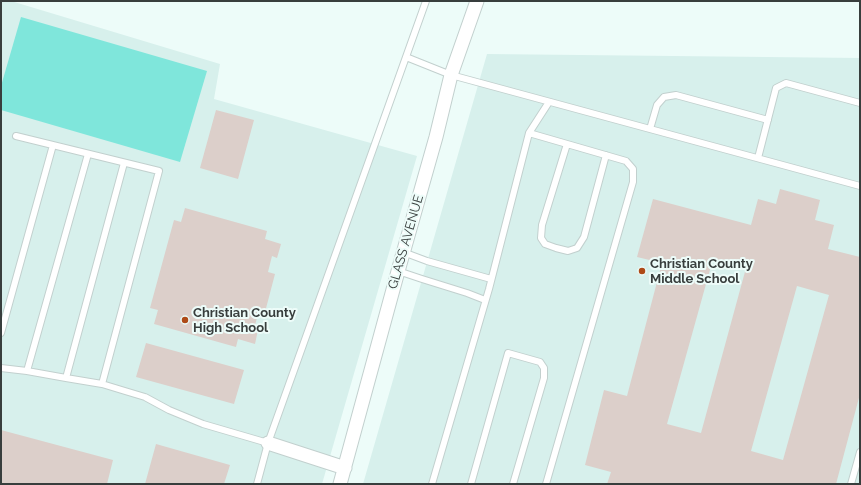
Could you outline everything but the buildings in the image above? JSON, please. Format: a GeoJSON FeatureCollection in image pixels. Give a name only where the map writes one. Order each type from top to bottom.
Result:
{"type":"FeatureCollection","features":[{"type":"Feature","properties":{"kind":"street","name":"GLASS AVENUE"},"geometry":{"type":"LineString","coordinates":[[340,484],[436,137],[451,75],[477,1]]}},
{"type":"Feature","properties":{"kind":"street"},"geometry":{"type":"LineString","coordinates":[[268,443],[345,468]]}},
{"type":"Feature","properties":{"kind":"lane"},"geometry":{"type":"LineString","coordinates":[[257,484],[268,443],[426,1]]}},
{"type":"Feature","properties":{"kind":"lane"},"geometry":{"type":"LineString","coordinates":[[406,57],[451,75],[860,186]]}},
{"type":"Feature","properties":{"kind":"lane"},"geometry":{"type":"LineString","coordinates":[[758,158],[776,88],[786,83],[860,103]]}},
{"type":"Feature","properties":{"kind":"lane"},"geometry":{"type":"LineString","coordinates":[[650,129],[657,105],[664,97],[676,95],[768,120]]}},
{"type":"Feature","properties":{"kind":"lane"},"geometry":{"type":"LineString","coordinates":[[432,484],[491,279],[529,133],[549,102]]}},
{"type":"Feature","properties":{"kind":"lane"},"geometry":{"type":"LineString","coordinates":[[529,133],[626,161],[634,169],[633,182],[546,484]]}},
{"type":"Feature","properties":{"kind":"lane"},"geometry":{"type":"LineString","coordinates":[[16,136],[159,171],[102,384]]}},
{"type":"Feature","properties":{"kind":"lane"},"geometry":{"type":"LineString","coordinates":[[567,144],[542,225],[541,238],[545,244],[556,248],[568,251],[577,248],[584,237],[606,155]]}},
{"type":"Feature","properties":{"kind":"lane"},"geometry":{"type":"LineString","coordinates":[[1,334],[53,145]]}},
{"type":"Feature","properties":{"kind":"lane"},"geometry":{"type":"LineString","coordinates":[[27,371],[88,154]]}},
{"type":"Feature","properties":{"kind":"lane"},"geometry":{"type":"LineString","coordinates":[[66,378],[124,163]]}},
{"type":"Feature","properties":{"kind":"lane"},"geometry":{"type":"LineString","coordinates":[[403,252],[427,261],[491,279]]}},
{"type":"Feature","properties":{"kind":"lane"},"geometry":{"type":"LineString","coordinates":[[398,271],[485,300]]}},
{"type":"Feature","properties":{"kind":"lane"},"geometry":{"type":"LineString","coordinates":[[471,484],[508,353],[540,362],[544,368],[544,378],[514,484]]}},
{"type":"Feature","properties":{"kind":"lane"},"geometry":{"type":"LineString","coordinates":[[1,368],[102,384],[145,397],[169,410],[203,424],[268,443]]}},
{"type":"Feature","properties":{"kind":"lane"},"geometry":{"type":"LineString","coordinates":[[851,484],[860,452]]}},
{"type":"Feature","properties":{"kind":"shaded area","name":"Christian County High School"},"geometry":{"type":"Polygon","coordinates":[[[1,1],[11,1],[220,64],[214,99],[417,156],[322,484],[1,484],[1,1]]]}},
{"type":"Feature","properties":{"kind":"shaded area"},"geometry":{"type":"Polygon","coordinates":[[[21,17],[207,71],[180,162],[1,110],[1,86],[21,17]]]}},
{"type":"Feature","properties":{"kind":"shaded area","name":"Christian County Middle School"},"geometry":{"type":"Polygon","coordinates":[[[487,54],[860,58],[860,484],[363,484],[487,54]]]}},
{"type":"Feature","properties":{"kind":"place","name":"Christian County Middle School"},"geometry":{"type":"Point","coordinates":[642,271]}},
{"type":"Feature","properties":{"kind":"place","name":"Christian County High School"},"geometry":{"type":"Point","coordinates":[185,320]}}]}
